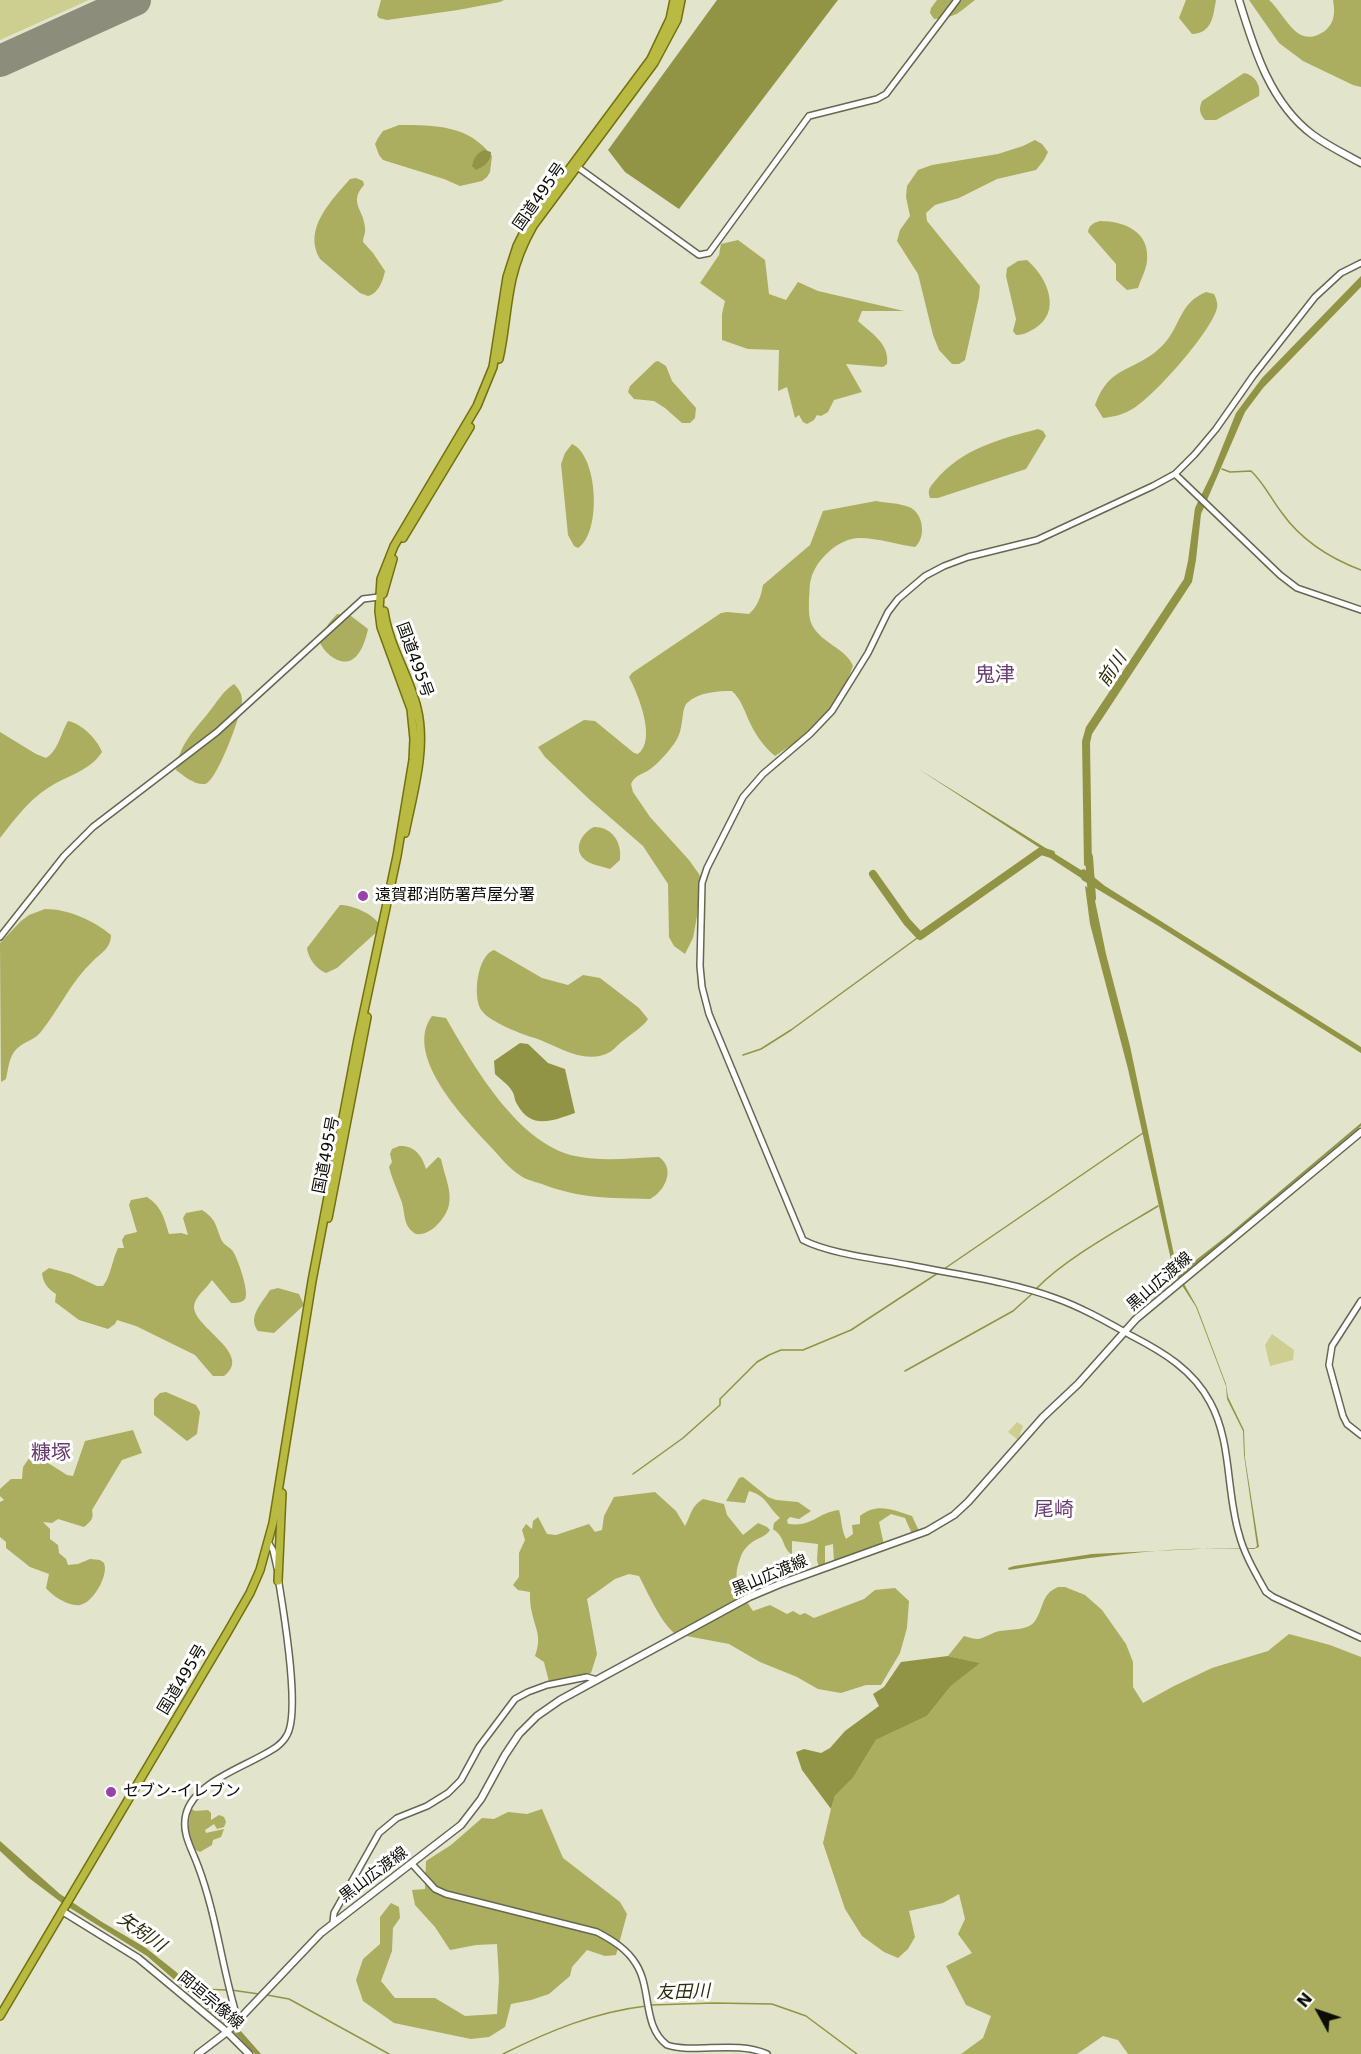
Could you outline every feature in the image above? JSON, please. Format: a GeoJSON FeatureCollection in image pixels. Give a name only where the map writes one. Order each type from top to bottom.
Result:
{"type":"FeatureCollection","features":[{"type":"Feature","properties":{"kind":"highway","name":"国道495号"},"geometry":{"type":"LineString","coordinates":[[305,1326],[311,1311],[396,882],[420,748],[421,730],[418,710],[386,624],[383,594],[387,578],[398,547],[482,407],[492,382],[504,338],[512,279],[525,241],[575,165],[651,59],[670,19],[674,0]]}},
{"type":"Feature","properties":{"kind":"highway","name":"国道495号"},"geometry":{"type":"LineString","coordinates":[[0,2016],[227,1633],[250,1593],[260,1570],[268,1542],[336,1150],[397,856],[412,760],[414,739],[411,709],[382,629],[379,597],[381,579],[394,546],[486,387],[496,351],[507,277],[527,226],[654,63],[676,20],[681,0]]}},
{"type":"Feature","properties":{"kind":"highway"},"geometry":{"type":"LineString","coordinates":[[279,1581],[283,1484],[281,1470]]}},
{"type":"Feature","properties":{"kind":"highway"},"geometry":{"type":"LineString","coordinates":[[260,1570],[270,1559],[276,1565]]}},
{"type":"Feature","properties":{"kind":"main road"},"geometry":{"type":"LineString","coordinates":[[1239,0],[1263,68],[1284,106],[1314,136],[1361,163]]}},
{"type":"Feature","properties":{"kind":"main road","name":"黒山広渡線"},"geometry":{"type":"LineString","coordinates":[[198,2054],[226,2032],[333,1923],[452,1833],[469,1817],[514,1741],[529,1724],[560,1700],[765,1590],[940,1525],[968,1502],[1042,1417],[1078,1384],[1153,1304],[1361,1132]]}},
{"type":"Feature","properties":{"kind":"main road","name":"岡垣宗像線"},"geometry":{"type":"LineString","coordinates":[[62,1911],[138,1958],[249,2054]]}},
{"type":"Feature","properties":{"kind":"street"},"geometry":{"type":"LineString","coordinates":[[575,165],[699,255],[709,253],[809,116],[877,99],[886,94],[957,0]]}},
{"type":"Feature","properties":{"kind":"street"},"geometry":{"type":"LineString","coordinates":[[1361,263],[1341,273],[1315,297],[1253,376],[1216,429],[1196,454],[1175,474],[1035,540],[968,557],[944,566],[909,588],[888,612],[868,653],[832,711],[810,734],[763,774],[743,797],[707,868],[702,883],[700,966],[704,996],[770,1164],[803,1240],[839,1251],[1053,1297],[1074,1305],[1175,1361],[1192,1376],[1210,1401],[1220,1426],[1239,1534],[1263,1587],[1269,1595],[1361,1638]]}},
{"type":"Feature","properties":{"kind":"street"},"geometry":{"type":"LineString","coordinates":[[1175,474],[1297,588],[1361,610]]}},
{"type":"Feature","properties":{"kind":"street"},"geometry":{"type":"LineString","coordinates":[[0,937],[64,856],[93,827],[217,732],[363,599],[379,597]]}},
{"type":"Feature","properties":{"kind":"street"},"geometry":{"type":"LineString","coordinates":[[1361,1301],[1332,1346],[1329,1365],[1343,1416],[1347,1424],[1361,1435]]}},
{"type":"Feature","properties":{"kind":"street"},"geometry":{"type":"LineString","coordinates":[[238,2020],[227,1985],[205,1887],[184,1828],[192,1800],[204,1788],[277,1746],[287,1735],[292,1718],[290,1666],[279,1581],[273,1550],[268,1542]]}},
{"type":"Feature","properties":{"kind":"street"},"geometry":{"type":"LineString","coordinates":[[333,1923],[334,1913],[379,1833],[397,1818],[427,1806],[452,1789],[466,1773],[483,1741],[515,1699],[547,1685],[586,1677],[597,1680]]}},
{"type":"Feature","properties":{"kind":"street"},"geometry":{"type":"LineString","coordinates":[[412,1864],[435,1889],[446,1894],[597,1932],[616,1942],[637,1965],[644,1984],[651,2022],[668,2046],[676,2050],[695,2053],[737,2049],[767,2054]]}},
{"type":"Feature","properties":{"kind":"shaded area"},"geometry":{"type":"Polygon","coordinates":[[[0,0],[89,0],[0,40],[0,0]]]}},
{"type":"Feature","properties":{"kind":"shaded area"},"geometry":{"type":"Polygon","coordinates":[[[381,0],[504,0],[458,10],[387,20],[377,15],[381,0]]]}},
{"type":"Feature","properties":{"kind":"shaded area"},"geometry":{"type":"Polygon","coordinates":[[[717,0],[838,0],[679,209],[625,172],[608,150],[717,0]]]}},
{"type":"Feature","properties":{"kind":"shaded area"},"geometry":{"type":"Polygon","coordinates":[[[937,0],[975,0],[949,17],[934,19],[930,13],[937,0]]]}},
{"type":"Feature","properties":{"kind":"shaded area"},"geometry":{"type":"Polygon","coordinates":[[[1186,0],[1216,0],[1210,23],[1204,31],[1192,34],[1179,18],[1186,0]]]}},
{"type":"Feature","properties":{"kind":"shaded area"},"geometry":{"type":"Polygon","coordinates":[[[1249,0],[1269,0],[1293,29],[1307,37],[1316,36],[1329,27],[1334,16],[1333,0],[1361,0],[1361,87],[1303,61],[1279,43],[1249,0]]]}},
{"type":"Feature","properties":{"kind":"shaded area"},"geometry":{"type":"Polygon","coordinates":[[[1244,73],[1256,81],[1259,96],[1216,120],[1205,120],[1200,110],[1202,101],[1244,73]]]}},
{"type":"Feature","properties":{"kind":"shaded area"},"geometry":{"type":"Polygon","coordinates":[[[399,125],[425,125],[450,129],[473,138],[492,156],[490,172],[482,181],[460,186],[383,160],[375,144],[383,131],[399,125]]]}},
{"type":"Feature","properties":{"kind":"shaded area"},"geometry":{"type":"Polygon","coordinates":[[[1035,140],[1042,144],[1048,152],[1036,170],[997,179],[959,198],[935,205],[926,213],[927,221],[980,286],[965,360],[959,364],[952,364],[939,350],[918,274],[897,241],[900,230],[910,216],[906,197],[907,186],[918,170],[932,165],[998,154],[1035,140]]]}},
{"type":"Feature","properties":{"kind":"shaded area"},"geometry":{"type":"Polygon","coordinates":[[[484,150],[491,152],[490,158],[476,170],[472,166],[474,161],[477,155],[484,150]]]}},
{"type":"Feature","properties":{"kind":"shaded area"},"geometry":{"type":"Polygon","coordinates":[[[356,178],[363,181],[364,185],[357,197],[365,228],[363,242],[385,271],[377,290],[368,296],[360,293],[320,259],[315,248],[317,226],[322,216],[350,179],[356,178]]]}},
{"type":"Feature","properties":{"kind":"shaded area"},"geometry":{"type":"Polygon","coordinates":[[[1100,221],[1127,226],[1140,236],[1144,243],[1147,261],[1138,288],[1127,290],[1116,280],[1116,264],[1088,232],[1092,225],[1100,221]]]}},
{"type":"Feature","properties":{"kind":"shaded area"},"geometry":{"type":"Polygon","coordinates":[[[738,240],[765,260],[769,294],[786,300],[798,282],[818,291],[904,311],[862,311],[858,321],[883,345],[887,364],[883,367],[846,364],[862,392],[834,400],[828,412],[821,416],[817,415],[807,424],[799,415],[795,418],[787,387],[778,391],[779,350],[748,349],[722,340],[722,314],[725,301],[700,283],[719,255],[721,244],[738,240]]]}},
{"type":"Feature","properties":{"kind":"shaded area"},"geometry":{"type":"Polygon","coordinates":[[[1027,260],[1046,285],[1050,304],[1043,322],[1028,332],[1016,335],[1013,331],[1016,319],[1006,276],[1007,268],[1018,261],[1027,260]]]}},
{"type":"Feature","properties":{"kind":"shaded area"},"geometry":{"type":"Polygon","coordinates":[[[1361,276],[1361,287],[1263,388],[1245,412],[1201,514],[1192,582],[1092,734],[1090,743],[1092,870],[1084,865],[1082,741],[1086,727],[1184,579],[1195,508],[1236,413],[1262,378],[1361,276]]]}},
{"type":"Feature","properties":{"kind":"shaded area"},"geometry":{"type":"Polygon","coordinates":[[[1206,292],[1214,294],[1217,308],[1213,319],[1194,347],[1143,401],[1127,412],[1103,418],[1095,405],[1108,382],[1153,354],[1163,345],[1190,302],[1206,292]]]}},
{"type":"Feature","properties":{"kind":"shaded area"},"geometry":{"type":"Polygon","coordinates":[[[658,361],[666,366],[672,381],[696,408],[695,418],[690,423],[682,423],[654,401],[634,399],[628,392],[630,386],[658,361]]]}},
{"type":"Feature","properties":{"kind":"shaded area"},"geometry":{"type":"Polygon","coordinates":[[[1038,429],[1046,436],[1026,469],[938,498],[930,498],[929,491],[932,485],[945,470],[969,453],[996,441],[1038,429]]]}},
{"type":"Feature","properties":{"kind":"shaded area"},"geometry":{"type":"Polygon","coordinates":[[[572,444],[581,451],[587,463],[594,494],[591,527],[586,540],[578,548],[574,546],[568,535],[561,464],[572,444]]]}},
{"type":"Feature","properties":{"kind":"shaded area"},"geometry":{"type":"Polygon","coordinates":[[[876,501],[901,505],[914,510],[922,525],[919,543],[915,547],[867,538],[845,541],[823,557],[810,581],[809,615],[812,625],[822,637],[850,660],[853,666],[841,697],[802,738],[775,756],[759,738],[741,703],[732,691],[697,696],[685,706],[681,729],[672,747],[656,764],[636,777],[631,784],[633,792],[650,817],[689,860],[703,884],[693,938],[685,954],[674,946],[669,937],[668,884],[643,846],[590,800],[545,757],[538,747],[584,720],[595,721],[638,754],[646,738],[646,728],[641,705],[629,677],[632,673],[721,613],[749,614],[759,601],[763,585],[810,545],[823,511],[876,501]]]}},
{"type":"Feature","properties":{"kind":"shaded area"},"geometry":{"type":"Polygon","coordinates":[[[337,614],[351,616],[368,629],[361,650],[356,657],[348,661],[332,657],[319,640],[337,614]]]}},
{"type":"Feature","properties":{"kind":"shaded area"},"geometry":{"type":"Polygon","coordinates":[[[234,684],[241,693],[242,700],[228,746],[210,781],[205,784],[193,782],[176,770],[181,752],[193,732],[223,693],[234,684]]]}},
{"type":"Feature","properties":{"kind":"shaded area"},"geometry":{"type":"Polygon","coordinates":[[[68,721],[88,733],[97,742],[102,752],[84,769],[34,798],[0,838],[0,732],[46,758],[56,746],[68,721]]]}},
{"type":"Feature","properties":{"kind":"shaded area"},"geometry":{"type":"Polygon","coordinates":[[[917,768],[1081,870],[1084,869],[1105,886],[1361,1047],[1361,1053],[1082,880],[1041,852],[1040,848],[917,768]]]}},
{"type":"Feature","properties":{"kind":"shaded area"},"geometry":{"type":"Polygon","coordinates":[[[594,827],[611,833],[618,842],[620,860],[610,869],[589,862],[580,854],[581,840],[586,832],[594,827]]]}},
{"type":"Feature","properties":{"kind":"shaded area"},"geometry":{"type":"Polygon","coordinates":[[[1085,886],[1093,891],[1106,954],[1130,1046],[1178,1274],[1361,1123],[1361,1126],[1180,1277],[1197,1307],[1226,1384],[1228,1397],[1244,1430],[1245,1458],[1259,1547],[1254,1549],[1223,1548],[1255,1548],[1257,1546],[1244,1455],[1243,1431],[1227,1399],[1226,1386],[1196,1307],[1174,1273],[1128,1069],[1090,924],[1085,886]]]}},
{"type":"Feature","properties":{"kind":"shaded area"},"geometry":{"type":"Polygon","coordinates":[[[340,905],[364,912],[375,919],[381,928],[337,968],[326,973],[313,963],[307,948],[340,905]]]}},
{"type":"Feature","properties":{"kind":"shaded area"},"geometry":{"type":"Polygon","coordinates":[[[45,909],[71,913],[88,920],[111,935],[111,940],[105,950],[78,977],[40,1033],[14,1052],[6,1079],[1,1082],[0,943],[21,921],[45,909]]]}},
{"type":"Feature","properties":{"kind":"shaded area"},"geometry":{"type":"Polygon","coordinates":[[[494,950],[542,978],[568,985],[583,975],[600,978],[639,1008],[648,1019],[610,1052],[591,1057],[572,1053],[506,1027],[482,1011],[477,997],[480,968],[488,954],[494,950]]]}},
{"type":"Feature","properties":{"kind":"shaded area"},"geometry":{"type":"Polygon","coordinates":[[[432,1016],[446,1018],[499,1100],[535,1136],[554,1149],[586,1158],[659,1157],[664,1162],[668,1173],[660,1191],[650,1199],[596,1197],[556,1189],[529,1180],[517,1173],[465,1118],[430,1067],[425,1049],[425,1032],[432,1016]]]}},
{"type":"Feature","properties":{"kind":"shaded area"},"geometry":{"type":"Polygon","coordinates":[[[520,1043],[528,1044],[548,1063],[565,1069],[575,1113],[543,1121],[529,1118],[523,1112],[511,1089],[495,1074],[494,1061],[520,1043]]]}},
{"type":"Feature","properties":{"kind":"shaded area"},"geometry":{"type":"Polygon","coordinates":[[[399,1146],[409,1147],[417,1152],[426,1169],[438,1157],[441,1159],[450,1202],[444,1217],[435,1227],[425,1233],[416,1234],[408,1227],[390,1171],[389,1167],[392,1162],[390,1154],[392,1149],[399,1146]]]}},
{"type":"Feature","properties":{"kind":"shaded area"},"geometry":{"type":"Polygon","coordinates":[[[147,1197],[159,1209],[169,1234],[188,1235],[183,1218],[186,1213],[202,1210],[213,1220],[222,1241],[232,1250],[237,1259],[244,1282],[245,1299],[231,1303],[212,1280],[198,1296],[194,1307],[203,1324],[228,1350],[232,1359],[231,1368],[224,1376],[213,1376],[195,1355],[136,1326],[117,1320],[108,1329],[79,1320],[55,1302],[56,1294],[43,1280],[42,1273],[49,1268],[71,1274],[97,1286],[103,1286],[118,1248],[124,1248],[122,1240],[125,1235],[137,1232],[129,1205],[131,1200],[147,1197]]]}},
{"type":"Feature","properties":{"kind":"shaded area"},"geometry":{"type":"Polygon","coordinates":[[[278,1288],[299,1294],[304,1305],[274,1333],[258,1331],[254,1321],[257,1310],[270,1290],[278,1288]]]}},
{"type":"Feature","properties":{"kind":"shaded area"},"geometry":{"type":"Polygon","coordinates":[[[1272,1334],[1294,1350],[1293,1360],[1270,1366],[1265,1345],[1272,1334]]]}},
{"type":"Feature","properties":{"kind":"shaded area"},"geometry":{"type":"Polygon","coordinates":[[[166,1392],[196,1405],[200,1412],[197,1434],[187,1441],[154,1415],[154,1399],[160,1393],[166,1392]]]}},
{"type":"Feature","properties":{"kind":"shaded area"},"geometry":{"type":"Polygon","coordinates":[[[1017,1422],[1023,1426],[1018,1440],[1008,1432],[1017,1422]]]}},
{"type":"Feature","properties":{"kind":"shaded area"},"geometry":{"type":"Polygon","coordinates":[[[133,1430],[142,1453],[122,1460],[92,1510],[92,1518],[88,1523],[84,1527],[58,1519],[52,1523],[43,1522],[50,1529],[50,1539],[58,1545],[59,1553],[66,1559],[68,1565],[90,1559],[104,1563],[102,1581],[95,1594],[80,1605],[66,1603],[46,1588],[49,1574],[30,1567],[6,1548],[6,1542],[0,1537],[0,1502],[4,1500],[0,1496],[0,1489],[11,1479],[22,1479],[23,1467],[30,1457],[37,1456],[67,1475],[73,1476],[85,1441],[133,1430]]]}},
{"type":"Feature","properties":{"kind":"shaded area"},"geometry":{"type":"Polygon","coordinates":[[[743,1477],[768,1497],[798,1502],[811,1511],[799,1519],[790,1517],[787,1520],[788,1524],[804,1524],[839,1510],[846,1539],[853,1534],[852,1525],[860,1524],[860,1516],[873,1509],[885,1508],[912,1516],[919,1531],[912,1534],[905,1518],[891,1514],[879,1522],[884,1545],[834,1563],[833,1544],[825,1546],[825,1564],[819,1568],[818,1544],[792,1541],[792,1555],[773,1529],[774,1523],[780,1518],[760,1496],[749,1491],[745,1503],[726,1501],[739,1478],[743,1477]]]}},
{"type":"Feature","properties":{"kind":"shaded area"},"geometry":{"type":"Polygon","coordinates":[[[655,1492],[676,1511],[685,1526],[694,1508],[703,1499],[724,1504],[727,1515],[743,1535],[758,1523],[770,1530],[745,1548],[737,1567],[737,1581],[753,1611],[770,1605],[787,1614],[793,1611],[800,1615],[805,1613],[814,1618],[864,1599],[875,1590],[895,1588],[909,1601],[907,1628],[900,1653],[881,1685],[866,1685],[841,1693],[818,1689],[797,1677],[760,1662],[729,1644],[676,1634],[661,1617],[639,1576],[629,1574],[615,1579],[587,1599],[597,1654],[591,1673],[549,1682],[544,1662],[535,1656],[538,1639],[530,1592],[518,1590],[513,1585],[519,1577],[519,1553],[525,1540],[522,1530],[526,1524],[532,1529],[533,1521],[538,1517],[547,1534],[556,1535],[589,1524],[595,1532],[602,1530],[604,1516],[614,1497],[655,1492]]]}},
{"type":"Feature","properties":{"kind":"shaded area"},"geometry":{"type":"Polygon","coordinates":[[[1157,1551],[1009,1570],[1008,1568],[1092,1554],[1157,1551]]]}},
{"type":"Feature","properties":{"kind":"shaded area"},"geometry":{"type":"Polygon","coordinates":[[[1058,1587],[1065,1587],[1085,1595],[1102,1610],[1126,1644],[1133,1662],[1133,1687],[1143,1703],[1212,1668],[1268,1651],[1289,1634],[1330,1645],[1361,1657],[1361,2054],[1128,2054],[1118,2040],[1103,2036],[1077,2054],[961,2054],[983,2038],[991,2016],[966,2005],[946,1966],[972,1953],[958,1934],[965,1919],[959,1894],[943,1903],[909,1911],[915,1937],[908,1949],[898,1958],[884,1952],[862,1936],[845,1909],[823,1843],[835,1796],[853,1778],[876,1740],[927,1716],[951,1686],[979,1663],[948,1656],[964,1636],[978,1639],[1032,1624],[1048,1593],[1058,1587]]]}},
{"type":"Feature","properties":{"kind":"shaded area"},"geometry":{"type":"Polygon","coordinates":[[[948,1656],[980,1663],[951,1686],[927,1716],[876,1740],[853,1778],[835,1796],[831,1809],[802,1770],[796,1752],[804,1749],[821,1753],[830,1748],[845,1731],[879,1706],[873,1694],[884,1687],[901,1662],[948,1656]]]}},
{"type":"Feature","properties":{"kind":"shaded area"},"geometry":{"type":"Polygon","coordinates":[[[192,1809],[195,1811],[208,1810],[211,1813],[211,1820],[219,1815],[224,1817],[226,1822],[224,1827],[217,1829],[214,1824],[205,1830],[206,1833],[224,1829],[221,1837],[213,1840],[212,1845],[200,1852],[190,1841],[189,1823],[192,1809]]]}},
{"type":"Feature","properties":{"kind":"shaded area"},"geometry":{"type":"Polygon","coordinates":[[[542,1809],[563,1858],[620,1902],[627,1914],[616,1955],[605,1956],[587,1950],[572,1967],[570,1976],[549,1994],[511,2004],[505,2027],[489,2037],[471,2039],[394,2023],[363,2001],[356,1980],[363,1959],[380,1944],[380,1917],[391,1903],[399,1907],[400,1918],[393,1928],[392,1951],[381,1981],[395,1998],[435,1998],[465,2016],[497,2014],[499,1979],[497,1944],[450,1950],[435,1927],[415,1905],[412,1890],[425,1889],[426,1861],[451,1845],[482,1818],[494,1819],[508,1812],[527,1814],[542,1809]]]}},
{"type":"Feature","properties":{"kind":"shaded area"},"geometry":{"type":"Polygon","coordinates":[[[0,1841],[60,1894],[146,1948],[175,1971],[232,2021],[261,2054],[255,2054],[232,2030],[147,1956],[62,1903],[29,1878],[0,1851],[0,1841]]]}},
{"type":"Feature","properties":{"kind":"waterway"},"geometry":{"type":"LineString","coordinates":[[1222,469],[1230,472],[1251,471],[1298,532],[1317,548],[1361,570]]}},
{"type":"Feature","properties":{"kind":"waterway"},"geometry":{"type":"LineString","coordinates":[[873,874],[907,922],[920,936],[1041,851],[1051,854]]}},
{"type":"Feature","properties":{"kind":"waterway","name":"前川"},"geometry":{"type":"LineString","coordinates":[[1089,857],[1092,898]]}},
{"type":"Feature","properties":{"kind":"waterway"},"geometry":{"type":"LineString","coordinates":[[743,1055],[761,1049],[791,1030],[920,936]]}},
{"type":"Feature","properties":{"kind":"waterway"},"geometry":{"type":"LineString","coordinates":[[944,1269],[1143,1133]]}},
{"type":"Feature","properties":{"kind":"waterway"},"geometry":{"type":"LineString","coordinates":[[1036,1289],[1078,1255],[1158,1206]]}},
{"type":"Feature","properties":{"kind":"waterway"},"geometry":{"type":"LineString","coordinates":[[633,1474],[683,1438],[720,1405],[720,1399],[757,1362],[781,1350],[803,1350],[851,1330],[938,1273]]}},
{"type":"Feature","properties":{"kind":"waterway"},"geometry":{"type":"LineString","coordinates":[[905,1371],[1013,1311],[1033,1293]]}},
{"type":"Feature","properties":{"kind":"waterway","name":"友田川"},"geometry":{"type":"LineString","coordinates":[[190,1985],[197,1989],[227,1990]]}},
{"type":"Feature","properties":{"kind":"waterway","name":"友田川"},"geometry":{"type":"LineString","coordinates":[[231,1990],[259,1994]]}},
{"type":"Feature","properties":{"kind":"waterway","name":"友田川"},"geometry":{"type":"LineString","coordinates":[[267,1995],[289,1999],[389,2054]]}},
{"type":"Feature","properties":{"kind":"waterway","name":"友田川"},"geometry":{"type":"LineString","coordinates":[[651,2005],[772,2004],[806,2016],[857,2054]]}},
{"type":"Feature","properties":{"kind":"waterway","name":"友田川"},"geometry":{"type":"LineString","coordinates":[[503,2054],[590,2018],[646,2006]]}},
{"type":"Feature","properties":{"kind":"runway"},"geometry":{"type":"LineString","coordinates":[[0,61],[135,0]]}},
{"type":"Feature","properties":{"kind":"place","name":"遠賀郡消防署芦屋分署"},"geometry":{"type":"Point","coordinates":[363,896]}},
{"type":"Feature","properties":{"kind":"place","name":"セブン-イレブン"},"geometry":{"type":"Point","coordinates":[111,1792]}},
{"type":"Feature","properties":{"kind":"district","name":"鬼津"},"geometry":{"type":"Point","coordinates":[995,676]}},
{"type":"Feature","properties":{"kind":"district","name":"糠塚"},"geometry":{"type":"Point","coordinates":[51,1454]}},
{"type":"Feature","properties":{"kind":"district","name":"尾崎"},"geometry":{"type":"Point","coordinates":[1054,1511]}},
{"type":"Feature","properties":{"kind":"water label","name":"矢矧川"},"geometry":{"type":"Point","coordinates":[141,1933]}}]}
